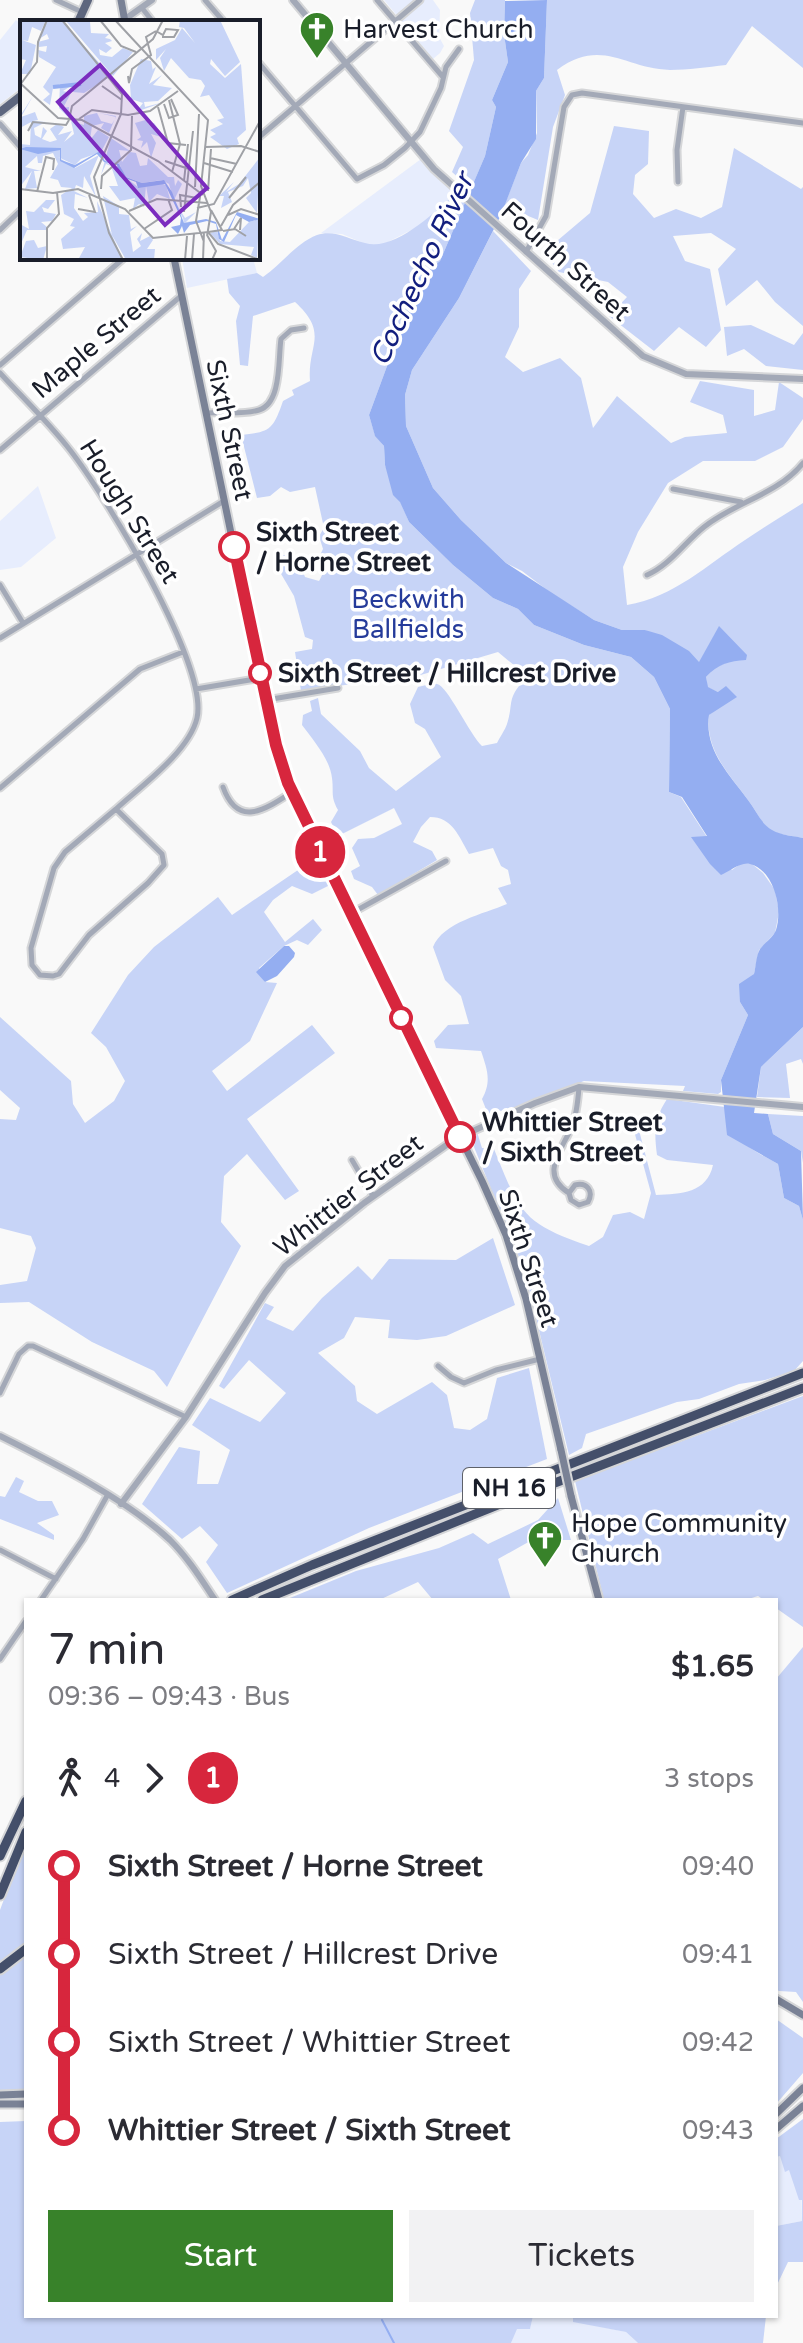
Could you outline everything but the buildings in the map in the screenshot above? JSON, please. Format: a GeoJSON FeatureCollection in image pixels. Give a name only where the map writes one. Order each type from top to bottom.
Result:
{"type":"FeatureCollection","features":[{"type":"Feature","properties":{"kind":"highway","name":"NH 16"},"geometry":{"type":"LineString","coordinates":[[237,1598],[302,1569],[803,1373]]}},
{"type":"Feature","properties":{"kind":"highway","name":"NH 16"},"geometry":{"type":"LineString","coordinates":[[267,1598],[500,1504],[798,1390]]}},
{"type":"Feature","properties":{"kind":"highway"},"geometry":{"type":"LineString","coordinates":[[0,1856],[24,1805]]}},
{"type":"Feature","properties":{"kind":"highway"},"geometry":{"type":"LineString","coordinates":[[0,1895],[24,1837]]}},
{"type":"Feature","properties":{"kind":"highway"},"geometry":{"type":"LineString","coordinates":[[0,1969],[24,1951]]}},
{"type":"Feature","properties":{"kind":"main road"},"geometry":{"type":"LineString","coordinates":[[79,20],[88,0]]}},
{"type":"Feature","properties":{"kind":"main road"},"geometry":{"type":"LineString","coordinates":[[121,0],[124,20]]}},
{"type":"Feature","properties":{"kind":"main road"},"geometry":{"type":"LineString","coordinates":[[0,112],[20,97]]}},
{"type":"Feature","properties":{"kind":"main road","name":"Sixth Street"},"geometry":{"type":"LineString","coordinates":[[174,260],[279,758],[350,914],[506,1235],[519,1275],[598,1598]]}},
{"type":"Feature","properties":{"kind":"main road"},"geometry":{"type":"LineString","coordinates":[[778,2000],[803,2015]]}},
{"type":"Feature","properties":{"kind":"main road"},"geometry":{"type":"LineString","coordinates":[[778,2112],[803,2088]]}},
{"type":"Feature","properties":{"kind":"main road"},"geometry":{"type":"LineString","coordinates":[[0,2095],[24,2094]]}},
{"type":"Feature","properties":{"kind":"main road"},"geometry":{"type":"LineString","coordinates":[[0,2104],[24,2104]]}},
{"type":"Feature","properties":{"kind":"main road"},"geometry":{"type":"LineString","coordinates":[[778,2127],[803,2106]]}},
{"type":"Feature","properties":{"kind":"street"},"geometry":{"type":"LineString","coordinates":[[56,0],[82,12]]}},
{"type":"Feature","properties":{"kind":"street"},"geometry":{"type":"LineString","coordinates":[[125,20],[152,0]]}},
{"type":"Feature","properties":{"kind":"street"},"geometry":{"type":"LineString","coordinates":[[205,0],[222,20]]}},
{"type":"Feature","properties":{"kind":"street","name":"Fourth Street"},"geometry":{"type":"LineString","coordinates":[[293,0],[434,169],[633,348],[653,362],[675,371],[697,375],[803,379]]}},
{"type":"Feature","properties":{"kind":"street"},"geometry":{"type":"LineString","coordinates":[[377,0],[443,77]]}},
{"type":"Feature","properties":{"kind":"street"},"geometry":{"type":"LineString","coordinates":[[260,136],[420,0]]}},
{"type":"Feature","properties":{"kind":"street"},"geometry":{"type":"LineString","coordinates":[[142,8],[151,20]]}},
{"type":"Feature","properties":{"kind":"street"},"geometry":{"type":"LineString","coordinates":[[260,64],[357,179],[384,165],[411,143],[427,123],[449,60],[459,49]]}},
{"type":"Feature","properties":{"kind":"street"},"geometry":{"type":"LineString","coordinates":[[526,252],[546,216],[564,107],[572,95],[582,93],[803,123]]}},
{"type":"Feature","properties":{"kind":"street"},"geometry":{"type":"LineString","coordinates":[[678,182],[677,150],[683,107]]}},
{"type":"Feature","properties":{"kind":"street"},"geometry":{"type":"LineString","coordinates":[[0,124],[20,147]]}},
{"type":"Feature","properties":{"kind":"street"},"geometry":{"type":"LineString","coordinates":[[0,230],[20,211]]}},
{"type":"Feature","properties":{"kind":"street"},"geometry":{"type":"LineString","coordinates":[[0,365],[122,260]]}},
{"type":"Feature","properties":{"kind":"street","name":"Maple Street"},"geometry":{"type":"LineString","coordinates":[[0,450],[181,296]]}},
{"type":"Feature","properties":{"kind":"street"},"geometry":{"type":"LineString","coordinates":[[206,413],[256,411],[267,406],[274,396],[281,339],[291,330],[304,328]]}},
{"type":"Feature","properties":{"kind":"street","name":"Hough Street"},"geometry":{"type":"LineString","coordinates":[[0,373],[79,461],[164,606],[196,689]]}},
{"type":"Feature","properties":{"kind":"street"},"geometry":{"type":"LineString","coordinates":[[647,575],[661,567],[704,527],[742,502],[773,489],[803,463]]}},
{"type":"Feature","properties":{"kind":"street"},"geometry":{"type":"LineString","coordinates":[[673,489],[742,502]]}},
{"type":"Feature","properties":{"kind":"street"},"geometry":{"type":"LineString","coordinates":[[0,638],[224,501]]}},
{"type":"Feature","properties":{"kind":"street"},"geometry":{"type":"LineString","coordinates":[[0,585],[23,623]]}},
{"type":"Feature","properties":{"kind":"street"},"geometry":{"type":"LineString","coordinates":[[0,788],[140,669],[183,652]]}},
{"type":"Feature","properties":{"kind":"street"},"geometry":{"type":"LineString","coordinates":[[116,809],[162,854],[164,865],[89,935],[59,974],[40,975],[32,965],[31,948],[54,868],[65,852],[116,809],[184,744],[197,719],[196,689],[261,678]]}},
{"type":"Feature","properties":{"kind":"street"},"geometry":{"type":"LineString","coordinates":[[266,700],[338,688]]}},
{"type":"Feature","properties":{"kind":"street"},"geometry":{"type":"LineString","coordinates":[[223,787],[232,804],[251,813],[262,811],[292,792]]}},
{"type":"Feature","properties":{"kind":"street"},"geometry":{"type":"LineString","coordinates":[[350,914],[446,861]]}},
{"type":"Feature","properties":{"kind":"street"},"geometry":{"type":"LineString","coordinates":[[569,1193],[575,1185],[583,1184],[589,1188],[591,1195],[588,1202],[579,1205],[571,1200],[569,1193],[558,1185],[554,1165],[574,1121],[579,1087]]}},
{"type":"Feature","properties":{"kind":"street","name":"Whittier Street"},"geometry":{"type":"LineString","coordinates":[[121,1504],[186,1417],[277,1276],[295,1257],[373,1196],[460,1137],[579,1087],[803,1107]]}},
{"type":"Feature","properties":{"kind":"street"},"geometry":{"type":"LineString","coordinates":[[352,1160],[373,1196]]}},
{"type":"Feature","properties":{"kind":"street"},"geometry":{"type":"LineString","coordinates":[[0,1393],[24,1348],[33,1346],[186,1417]]}},
{"type":"Feature","properties":{"kind":"street"},"geometry":{"type":"LineString","coordinates":[[438,1366],[464,1383],[496,1370],[540,1359]]}},
{"type":"Feature","properties":{"kind":"street"},"geometry":{"type":"LineString","coordinates":[[0,1436],[121,1504],[170,1541],[214,1598]]}},
{"type":"Feature","properties":{"kind":"street"},"geometry":{"type":"LineString","coordinates":[[42,1598],[107,1496]]}},
{"type":"Feature","properties":{"kind":"street"},"geometry":{"type":"LineString","coordinates":[[0,1550],[56,1579]]}},
{"type":"Feature","properties":{"kind":"street"},"geometry":{"type":"LineString","coordinates":[[0,1659],[24,1624]]}},
{"type":"Feature","properties":{"kind":"shaded area"},"geometry":{"type":"Polygon","coordinates":[[[384,0],[433,0],[440,10],[439,37],[444,46],[440,53],[433,59],[384,0]]]}},
{"type":"Feature","properties":{"kind":"shaded area"},"geometry":{"type":"Polygon","coordinates":[[[16,20],[20,23],[20,89],[0,104],[0,40],[16,20]]]}},
{"type":"Feature","properties":{"kind":"shaded area"},"geometry":{"type":"Polygon","coordinates":[[[421,159],[455,194],[421,225],[384,244],[368,245],[342,234],[321,233],[421,159]]]}},
{"type":"Feature","properties":{"kind":"shaded area"},"geometry":{"type":"Polygon","coordinates":[[[182,260],[254,260],[257,273],[187,288],[182,260]]]}},
{"type":"Feature","properties":{"kind":"shaded area"},"geometry":{"type":"Polygon","coordinates":[[[38,486],[56,538],[21,567],[0,570],[0,521],[38,486]]]}},
{"type":"Feature","properties":{"kind":"shaded area"},"geometry":{"type":"Polygon","coordinates":[[[778,2142],[801,2173],[802,2221],[778,2226],[778,2142]]]}},
{"type":"Feature","properties":{"kind":"shaded area"},"geometry":{"type":"Polygon","coordinates":[[[532,2318],[573,2318],[573,2321],[626,2332],[638,2343],[511,2343],[516,2329],[530,2328],[532,2318]]]}},
{"type":"Feature","properties":{"kind":"green space"},"geometry":{"type":"Polygon","coordinates":[[[475,0],[505,0],[504,34],[508,62],[492,100],[496,107],[485,156],[471,189],[452,172],[463,147],[449,131],[474,60],[470,13],[475,0]]]}},
{"type":"Feature","properties":{"kind":"green space"},"geometry":{"type":"Polygon","coordinates":[[[547,0],[803,0],[803,68],[752,26],[726,65],[670,70],[601,55],[573,60],[557,70],[565,95],[553,127],[538,220],[504,206],[537,133],[536,91],[544,78],[547,0]]]}},
{"type":"Feature","properties":{"kind":"green space"},"geometry":{"type":"Polygon","coordinates":[[[614,126],[649,131],[648,164],[635,175],[633,194],[654,218],[676,209],[701,218],[722,207],[734,148],[801,189],[803,187],[803,326],[775,302],[757,280],[726,306],[718,269],[736,249],[711,233],[673,236],[685,261],[710,269],[721,330],[706,347],[679,327],[654,351],[609,316],[627,297],[608,282],[559,272],[544,252],[590,213],[614,126]]]}},
{"type":"Feature","properties":{"kind":"green space","name":"Beckwith Ballfields"},"geometry":{"type":"Polygon","coordinates":[[[455,194],[465,203],[440,261],[405,290],[404,320],[369,415],[375,435],[384,446],[385,465],[409,522],[453,565],[493,598],[518,609],[534,625],[584,645],[631,657],[654,677],[670,709],[669,792],[681,797],[707,837],[692,837],[732,870],[740,864],[752,864],[775,890],[779,912],[775,933],[759,950],[754,974],[740,1002],[748,1015],[718,1094],[683,1091],[685,1086],[584,1081],[509,1110],[497,1111],[489,1117],[482,1099],[488,1081],[481,1051],[436,1048],[434,1041],[448,1025],[469,1024],[461,996],[445,980],[433,947],[438,938],[455,925],[507,904],[498,888],[511,884],[508,870],[501,866],[493,848],[469,854],[449,824],[430,817],[413,842],[432,851],[437,860],[378,895],[372,887],[354,879],[351,871],[360,866],[352,848],[358,839],[374,838],[402,824],[394,808],[338,836],[331,822],[338,810],[333,797],[331,771],[302,725],[303,715],[312,711],[310,701],[318,698],[321,714],[360,751],[369,768],[396,791],[441,757],[425,729],[415,723],[410,704],[418,687],[441,686],[482,746],[497,743],[507,724],[513,697],[524,680],[515,666],[498,652],[387,685],[377,673],[367,675],[367,682],[301,691],[295,652],[312,649],[313,640],[305,637],[294,596],[277,567],[275,555],[297,556],[305,577],[319,581],[323,549],[319,536],[324,528],[315,487],[290,492],[281,487],[270,496],[257,498],[241,435],[269,428],[283,401],[294,395],[292,390],[310,381],[314,332],[306,313],[295,302],[253,316],[248,366],[240,365],[236,321],[240,306],[229,293],[227,279],[257,273],[263,277],[302,243],[323,233],[365,243],[388,242],[413,229],[455,194]]]}},
{"type":"Feature","properties":{"kind":"green space"},"geometry":{"type":"Polygon","coordinates":[[[493,231],[531,271],[519,289],[519,327],[505,357],[523,372],[560,358],[581,378],[593,428],[617,396],[671,443],[685,437],[727,433],[723,415],[690,402],[700,381],[754,390],[754,416],[775,410],[779,382],[803,398],[803,419],[783,447],[755,461],[703,461],[668,483],[638,532],[623,567],[627,605],[644,601],[675,588],[803,503],[803,838],[779,834],[768,828],[726,771],[715,750],[709,715],[719,707],[718,692],[707,687],[706,677],[714,668],[730,661],[719,627],[699,663],[645,630],[622,630],[594,620],[506,563],[433,488],[406,426],[405,395],[412,370],[459,298],[493,231]]]}},
{"type":"Feature","properties":{"kind":"green space"},"geometry":{"type":"Polygon","coordinates":[[[751,325],[794,345],[803,333],[803,370],[766,366],[744,349],[727,356],[724,327],[751,325]]]}},
{"type":"Feature","properties":{"kind":"green space"},"geometry":{"type":"Polygon","coordinates":[[[317,857],[330,885],[312,894],[292,886],[273,900],[264,912],[285,942],[313,919],[322,930],[308,945],[297,940],[284,946],[259,968],[265,982],[277,983],[250,1041],[212,1071],[227,1091],[312,1025],[335,1053],[247,1119],[299,1191],[285,1200],[247,1154],[224,1176],[221,1222],[241,1246],[167,1387],[154,1371],[92,1342],[29,1302],[0,1303],[0,1285],[27,1281],[36,1248],[31,1236],[0,1228],[0,1119],[16,1120],[20,1108],[0,1090],[0,1017],[71,1081],[73,1104],[85,1123],[114,1101],[125,1081],[106,1047],[91,1033],[128,975],[154,947],[218,897],[232,915],[317,857]]]}},
{"type":"Feature","properties":{"kind":"green space"},"geometry":{"type":"Polygon","coordinates":[[[803,1027],[803,1064],[801,1059],[786,1064],[790,1098],[757,1097],[761,1067],[803,1027]]]}},
{"type":"Feature","properties":{"kind":"green space"},"geometry":{"type":"Polygon","coordinates":[[[667,1099],[725,1107],[726,1118],[735,1135],[778,1164],[784,1198],[799,1206],[803,1220],[803,1361],[794,1371],[739,1384],[699,1399],[677,1402],[586,1434],[582,1448],[569,1455],[525,1272],[474,1147],[477,1132],[482,1148],[494,1149],[510,1188],[526,1213],[550,1230],[589,1246],[603,1237],[613,1215],[630,1212],[644,1219],[651,1193],[630,1116],[635,1115],[656,1195],[692,1190],[699,1187],[710,1174],[713,1165],[667,1160],[657,1155],[656,1126],[667,1099]]]}},
{"type":"Feature","properties":{"kind":"green space"},"geometry":{"type":"Polygon","coordinates":[[[768,1114],[803,1116],[803,1163],[801,1151],[773,1134],[768,1114]]]}},
{"type":"Feature","properties":{"kind":"green space"},"geometry":{"type":"Polygon","coordinates":[[[493,1238],[515,1305],[446,1336],[417,1340],[388,1338],[390,1320],[355,1317],[344,1338],[318,1353],[355,1386],[357,1401],[377,1414],[432,1382],[447,1395],[454,1428],[470,1430],[487,1419],[497,1378],[529,1368],[547,1459],[369,1528],[227,1593],[206,1562],[218,1545],[200,1526],[182,1539],[142,1504],[179,1447],[200,1451],[197,1484],[218,1484],[230,1450],[192,1425],[210,1398],[260,1422],[286,1393],[249,1360],[224,1389],[219,1386],[265,1303],[274,1307],[266,1319],[293,1331],[322,1298],[358,1266],[372,1280],[389,1259],[456,1260],[493,1238]]]}},
{"type":"Feature","properties":{"kind":"green space"},"geometry":{"type":"Polygon","coordinates":[[[803,1396],[803,1627],[778,1609],[778,1598],[604,1598],[575,1481],[803,1396]]]}},
{"type":"Feature","properties":{"kind":"green space"},"geometry":{"type":"Polygon","coordinates":[[[16,1477],[24,1481],[19,1492],[38,1501],[52,1501],[59,1515],[37,1523],[54,1535],[54,1540],[0,1519],[0,1496],[5,1497],[16,1477]]]}},
{"type":"Feature","properties":{"kind":"green space"},"geometry":{"type":"Polygon","coordinates":[[[558,1498],[571,1540],[532,1540],[498,1559],[510,1598],[431,1598],[418,1582],[383,1598],[290,1598],[356,1571],[439,1548],[473,1533],[488,1544],[538,1520],[558,1498]]]}},
{"type":"Feature","properties":{"kind":"green space"},"geometry":{"type":"Polygon","coordinates":[[[803,1647],[803,2002],[796,1992],[778,1990],[778,1677],[803,1647]]]}},
{"type":"Feature","properties":{"kind":"green space"},"geometry":{"type":"Polygon","coordinates":[[[24,1845],[24,1948],[0,1965],[0,1910],[24,1845]]]}},
{"type":"Feature","properties":{"kind":"green space"},"geometry":{"type":"Polygon","coordinates":[[[24,1954],[24,2089],[0,2090],[0,1973],[24,1954]]]}},
{"type":"Feature","properties":{"kind":"green space"},"geometry":{"type":"Polygon","coordinates":[[[778,2020],[803,2038],[803,2073],[778,2102],[778,2020]]]}},
{"type":"Feature","properties":{"kind":"green space"},"geometry":{"type":"Polygon","coordinates":[[[803,2119],[803,2262],[788,2262],[778,2283],[778,2226],[802,2221],[802,2200],[799,2200],[789,2170],[785,2172],[778,2156],[778,2138],[803,2119]]]}},
{"type":"Feature","properties":{"kind":"green space"},"geometry":{"type":"Polygon","coordinates":[[[24,2121],[24,2318],[533,2318],[530,2329],[517,2329],[511,2343],[0,2343],[0,2122],[24,2121]]]}},
{"type":"Feature","properties":{"kind":"green space"},"geometry":{"type":"Polygon","coordinates":[[[573,2318],[766,2318],[763,2343],[638,2343],[626,2332],[573,2322],[573,2318]]]}},
{"type":"Feature","properties":{"kind":"water"},"geometry":{"type":"Polygon","coordinates":[[[547,0],[544,78],[536,91],[536,139],[521,163],[501,215],[459,298],[412,370],[405,395],[406,426],[433,488],[506,563],[594,620],[622,630],[645,630],[662,635],[689,651],[699,662],[719,626],[747,655],[746,660],[724,664],[706,677],[708,687],[718,692],[726,686],[737,697],[709,715],[708,728],[720,761],[765,824],[779,833],[803,838],[803,1027],[761,1067],[754,1113],[768,1114],[773,1134],[801,1151],[803,1220],[799,1206],[784,1198],[778,1164],[727,1135],[721,1080],[748,1015],[740,1002],[739,984],[754,974],[760,949],[776,930],[777,901],[771,882],[750,864],[721,875],[691,837],[707,836],[682,797],[669,792],[670,709],[654,677],[631,657],[584,645],[534,625],[518,609],[493,598],[453,565],[409,522],[400,502],[393,495],[385,465],[384,446],[375,436],[369,415],[404,320],[404,290],[440,261],[485,156],[496,107],[492,100],[508,62],[504,34],[505,1],[547,0]]]}},
{"type":"Feature","properties":{"kind":"water"},"geometry":{"type":"Polygon","coordinates":[[[284,946],[289,946],[295,953],[294,957],[277,976],[265,982],[256,972],[284,946]]]}},
{"type":"Feature","properties":{"kind":"waterway"},"geometry":{"type":"LineString","coordinates":[[382,2320],[394,2343]]}},
{"type":"Feature","properties":{"kind":"bus line","name":"1"},"geometry":{"type":"LineString","coordinates":[[234,547],[276,745],[288,783],[460,1137]]}},
{"type":"Feature","properties":{"kind":"place","name":"Harvest Church"},"geometry":{"type":"Point","coordinates":[317,60]}},
{"type":"Feature","properties":{"kind":"place","name":"Sixth Street / Horne Street"},"geometry":{"type":"Point","coordinates":[234,547]}},
{"type":"Feature","properties":{"kind":"place","name":"Sixth Street / Hillcrest Drive"},"geometry":{"type":"Point","coordinates":[260,673]}},
{"type":"Feature","properties":{"kind":"place","name":"Whittier Street / Sixth Street"},"geometry":{"type":"Point","coordinates":[460,1137]}},
{"type":"Feature","properties":{"kind":"place","name":"Hope Community Church"},"geometry":{"type":"Point","coordinates":[545,1569]}},
{"type":"Feature","properties":{"kind":"water label","name":"Cochecho River"},"geometry":{"type":"Point","coordinates":[421,269]}}]}
